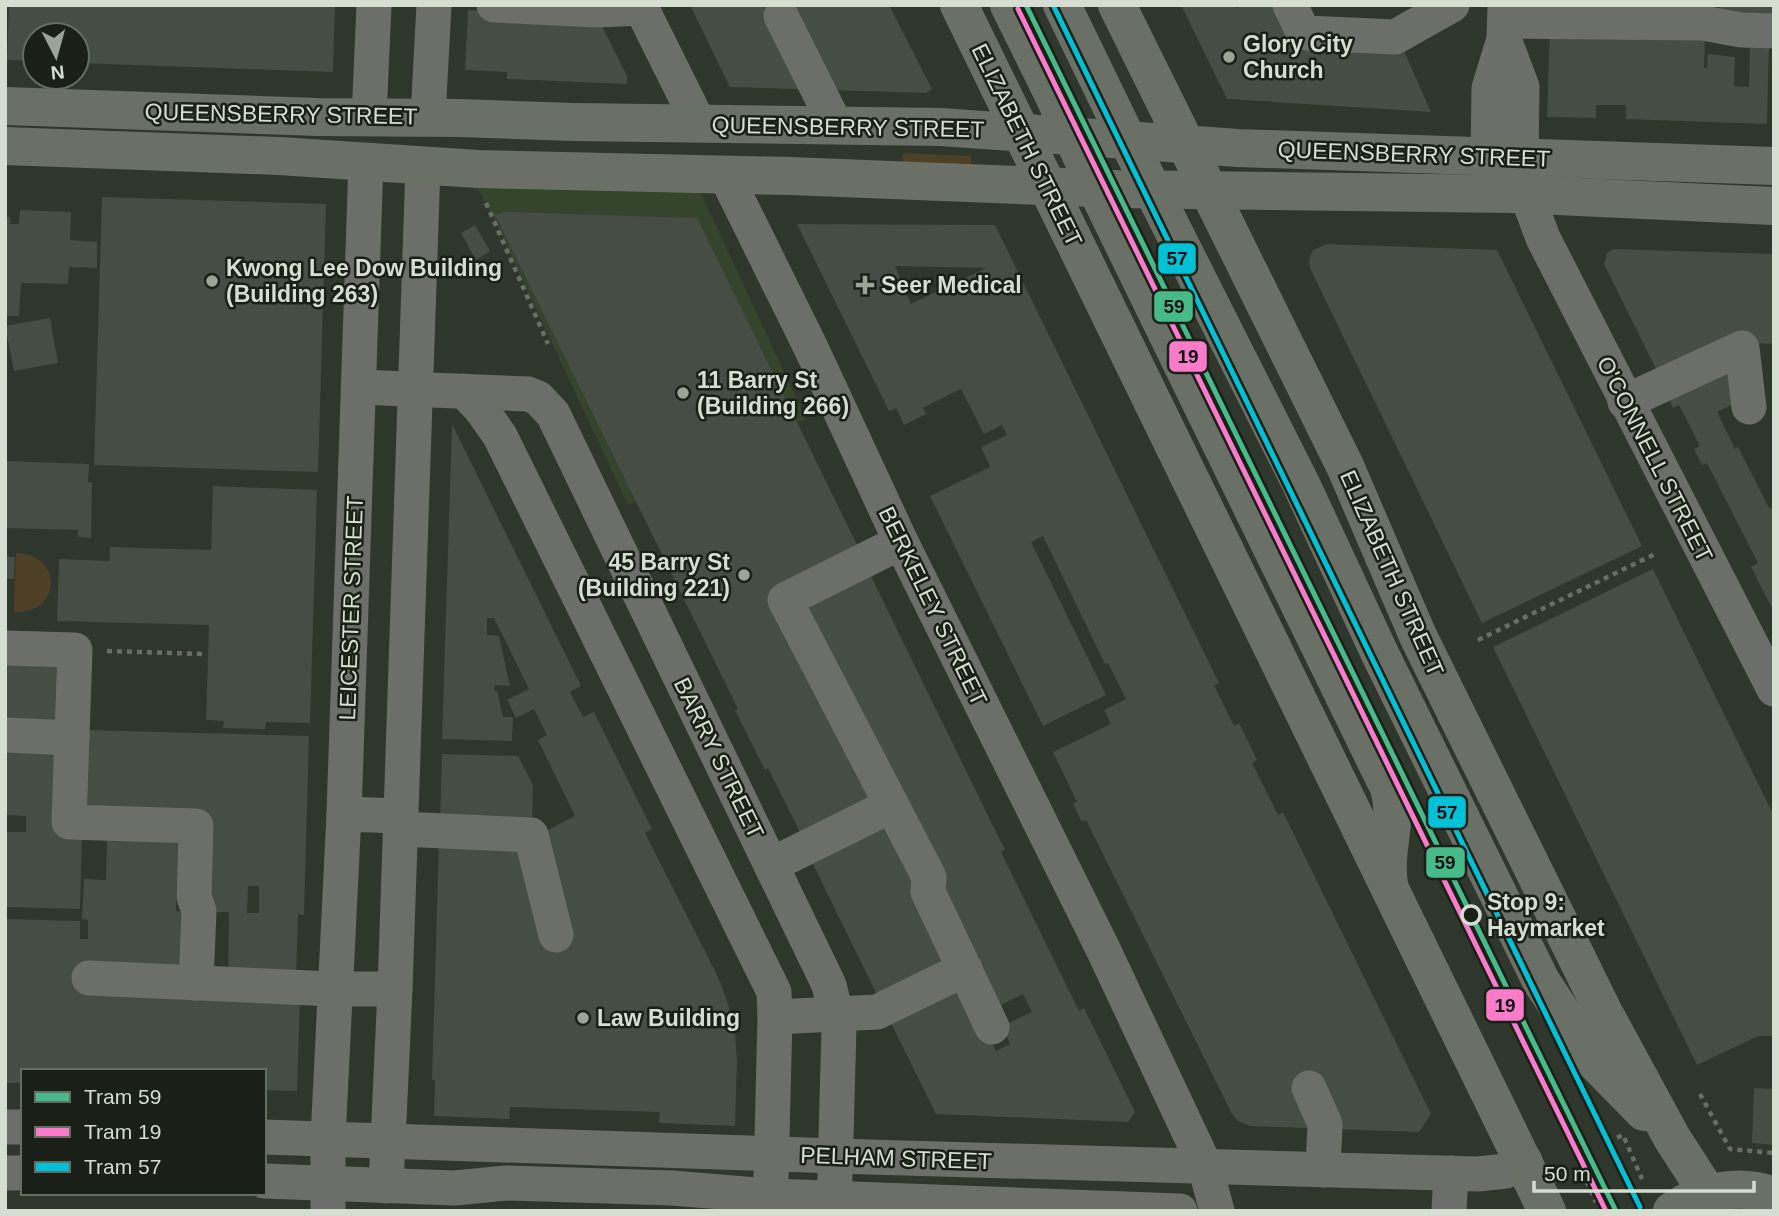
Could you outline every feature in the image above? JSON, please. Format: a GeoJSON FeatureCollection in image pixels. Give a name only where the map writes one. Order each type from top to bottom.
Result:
{"type":"FeatureCollection","features":[{"type":"Feature","properties":{"kind":"main road","name":"ELIZABETH STREET"},"geometry":{"type":"LineString","coordinates":[[959,5],[1391,889],[1428,970],[1525,1161],[1547,1211]]}},
{"type":"Feature","properties":{"kind":"main road","name":"ELIZABETH STREET"},"geometry":{"type":"LineString","coordinates":[[1009,5],[1392,796],[1394,815],[1387,869],[1391,889]]}},
{"type":"Feature","properties":{"kind":"main road","name":"ELIZABETH STREET"},"geometry":{"type":"LineString","coordinates":[[1062,5],[1301,485],[1380,654],[1554,1004],[1599,1067],[1672,1138],[1720,1192]]}},
{"type":"Feature","properties":{"kind":"main road","name":"ELIZABETH STREET"},"geometry":{"type":"LineString","coordinates":[[1116,5],[1345,466],[1418,636],[1607,1020],[1672,1138]]}},
{"type":"Feature","properties":{"kind":"main road","name":"QUEENSBERRY STREET"},"geometry":{"type":"LineString","coordinates":[[5,106],[369,118],[942,127],[1186,145],[1518,187],[1774,206]]}},
{"type":"Feature","properties":{"kind":"main road"},"geometry":{"type":"LineString","coordinates":[[279,156],[280,116]]}},
{"type":"Feature","properties":{"kind":"main road"},"geometry":{"type":"LineString","coordinates":[[423,166],[428,117]]}},
{"type":"Feature","properties":{"kind":"main road","name":"LEICESTER STREET"},"geometry":{"type":"LineString","coordinates":[[366,161],[369,118]]}},
{"type":"Feature","properties":{"kind":"main road","name":"BERKELEY STREET"},"geometry":{"type":"LineString","coordinates":[[699,124],[726,176]]}},
{"type":"Feature","properties":{"kind":"main road"},"geometry":{"type":"LineString","coordinates":[[835,124],[836,178]]}},
{"type":"Feature","properties":{"kind":"main road","name":"QUEENSBERRY STREET"},"geometry":{"type":"LineString","coordinates":[[5,146],[279,156],[423,166],[1209,190],[1518,187],[1774,166]]}},
{"type":"Feature","properties":{"kind":"main road"},"geometry":{"type":"LineString","coordinates":[[1295,695],[1418,636]]}},
{"type":"Feature","properties":{"kind":"main road"},"geometry":{"type":"LineString","coordinates":[[1458,813],[1497,796]]}},
{"type":"Feature","properties":{"kind":"main road"},"geometry":{"type":"LineString","coordinates":[[1671,1211],[1689,1201],[1720,1192],[1774,1187]]}},
{"type":"Feature","properties":{"kind":"main road"},"geometry":{"type":"LineString","coordinates":[[1720,1192],[1758,1190],[1774,1196]]}},
{"type":"Feature","properties":{"kind":"street","name":"LEICESTER STREET"},"geometry":{"type":"LineString","coordinates":[[369,118],[374,5]]}},
{"type":"Feature","properties":{"kind":"street"},"geometry":{"type":"LineString","coordinates":[[428,117],[434,5]]}},
{"type":"Feature","properties":{"kind":"street"},"geometry":{"type":"LineString","coordinates":[[494,5],[597,10],[641,7]]}},
{"type":"Feature","properties":{"kind":"street"},"geometry":{"type":"LineString","coordinates":[[1290,5],[1302,30],[1307,33],[1395,37],[1452,5]]}},
{"type":"Feature","properties":{"kind":"street","name":"BERKELEY STREET"},"geometry":{"type":"LineString","coordinates":[[641,7],[699,124]]}},
{"type":"Feature","properties":{"kind":"street"},"geometry":{"type":"LineString","coordinates":[[1518,187],[1522,87],[1505,22],[1703,14],[1741,30],[1774,31]]}},
{"type":"Feature","properties":{"kind":"street"},"geometry":{"type":"LineString","coordinates":[[781,16],[835,124]]}},
{"type":"Feature","properties":{"kind":"street","name":"LEICESTER STREET"},"geometry":{"type":"LineString","coordinates":[[328,1197],[328,1139],[344,814],[366,161]]}},
{"type":"Feature","properties":{"kind":"street"},"geometry":{"type":"LineString","coordinates":[[386,1186],[423,166]]}},
{"type":"Feature","properties":{"kind":"street","name":"BERKELEY STREET"},"geometry":{"type":"LineString","coordinates":[[726,176],[811,348],[901,542],[1103,948],[1205,1166],[1217,1211]]}},
{"type":"Feature","properties":{"kind":"street","name":"O'CONNELL STREET"},"geometry":{"type":"LineString","coordinates":[[1518,187],[1625,402],[1774,689]]}},
{"type":"Feature","properties":{"kind":"street"},"geometry":{"type":"LineString","coordinates":[[1625,402],[1742,348],[1749,407]]}},
{"type":"Feature","properties":{"kind":"street","name":"BARRY STREET"},"geometry":{"type":"LineString","coordinates":[[359,387],[533,395],[552,414],[828,985],[837,1015],[835,1205]]}},
{"type":"Feature","properties":{"kind":"street"},"geometry":{"type":"LineString","coordinates":[[464,391],[487,415],[500,436],[774,992],[770,1204]]}},
{"type":"Feature","properties":{"kind":"street"},"geometry":{"type":"LineString","coordinates":[[901,542],[785,600],[929,877],[928,892],[992,1027]]}},
{"type":"Feature","properties":{"kind":"street"},"geometry":{"type":"LineString","coordinates":[[5,648],[75,650],[69,822],[196,826],[194,897],[199,911],[197,983]]}},
{"type":"Feature","properties":{"kind":"street"},"geometry":{"type":"LineString","coordinates":[[5,735],[72,737]]}},
{"type":"Feature","properties":{"kind":"street"},"geometry":{"type":"LineString","coordinates":[[771,864],[892,805]]}},
{"type":"Feature","properties":{"kind":"street"},"geometry":{"type":"LineString","coordinates":[[344,814],[531,835],[556,935]]}},
{"type":"Feature","properties":{"kind":"street"},"geometry":{"type":"LineString","coordinates":[[775,1017],[877,1012],[965,970]]}},
{"type":"Feature","properties":{"kind":"street"},"geometry":{"type":"LineString","coordinates":[[89,978],[334,989],[395,989]]}},
{"type":"Feature","properties":{"kind":"street"},"geometry":{"type":"LineString","coordinates":[[1309,1088],[1325,1124],[1323,1170]]}},
{"type":"Feature","properties":{"kind":"street","name":"PELHAM STREET"},"geometry":{"type":"LineString","coordinates":[[266,1137],[1494,1174],[1525,1161]]}},
{"type":"Feature","properties":{"kind":"street"},"geometry":{"type":"LineString","coordinates":[[1450,1211],[1451,1173]]}},
{"type":"Feature","properties":{"kind":"street","name":"PELHAM STREET"},"geometry":{"type":"LineString","coordinates":[[266,1182],[328,1197],[386,1186],[455,1188],[520,1184],[672,1188],[770,1204],[1180,1211]]}},
{"type":"Feature","properties":{"kind":"path"},"geometry":{"type":"LineString","coordinates":[[486,202],[548,344]]}},
{"type":"Feature","properties":{"kind":"path"},"geometry":{"type":"LineString","coordinates":[[1478,640],[1657,553]]}},
{"type":"Feature","properties":{"kind":"path"},"geometry":{"type":"LineString","coordinates":[[75,650],[204,654]]}},
{"type":"Feature","properties":{"kind":"path"},"geometry":{"type":"LineString","coordinates":[[1700,1094],[1730,1149],[1774,1153]]}},
{"type":"Feature","properties":{"kind":"path"},"geometry":{"type":"LineString","coordinates":[[1608,1142],[1623,1135],[1642,1179]]}},
{"type":"Feature","properties":{"kind":"path"},"geometry":{"type":"LineString","coordinates":[[1582,1172],[1595,1202]]}},
{"type":"Feature","properties":{"kind":"shaded area"},"geometry":{"type":"Polygon","coordinates":[[[903,153],[971,156],[971,167],[903,165],[903,153]]]}},
{"type":"Feature","properties":{"kind":"shaded area","name":"11 Barry St (Building 266)"},"geometry":{"type":"Polygon","coordinates":[[[476,187],[699,189],[806,419],[628,505],[486,202],[476,187]]]}},
{"type":"Feature","properties":{"kind":"shaded area"},"geometry":{"type":"Polygon","coordinates":[[[16,553],[32,556],[43,563],[51,584],[41,604],[30,610],[14,612],[16,553]]]}},
{"type":"Feature","properties":{"kind":"building"},"geometry":{"type":"Polygon","coordinates":[[[9,5],[335,5],[333,72],[91,63],[91,21],[21,21],[21,60],[7,60],[9,5]]]}},
{"type":"Feature","properties":{"kind":"building"},"geometry":{"type":"Polygon","coordinates":[[[690,5],[889,5],[932,89],[926,93],[730,87],[690,5]]]}},
{"type":"Feature","properties":{"kind":"building"},"geometry":{"type":"Polygon","coordinates":[[[1181,5],[1235,5],[1237,8],[1243,5],[1282,5],[1295,31],[1278,39],[1281,46],[1295,40],[1400,42],[1431,112],[1227,99],[1181,5]]]}},
{"type":"Feature","properties":{"kind":"building"},"geometry":{"type":"Polygon","coordinates":[[[1719,5],[1774,5],[1774,28],[1719,21],[1719,5]]]}},
{"type":"Feature","properties":{"kind":"building"},"geometry":{"type":"Polygon","coordinates":[[[468,10],[597,16],[627,76],[627,84],[507,79],[507,72],[465,70],[468,10]]]}},
{"type":"Feature","properties":{"kind":"building"},"geometry":{"type":"Polygon","coordinates":[[[1550,28],[1705,32],[1704,68],[1707,68],[1708,54],[1735,57],[1734,86],[1749,87],[1750,40],[1769,41],[1767,124],[1626,119],[1626,105],[1596,105],[1596,118],[1547,117],[1550,28]]]}},
{"type":"Feature","properties":{"kind":"building"},"geometry":{"type":"Polygon","coordinates":[[[102,197],[326,204],[318,472],[94,465],[102,197]]]}},
{"type":"Feature","properties":{"kind":"building"},"geometry":{"type":"Polygon","coordinates":[[[20,210],[71,212],[70,240],[97,242],[97,268],[69,267],[68,284],[21,283],[19,316],[5,316],[5,217],[10,217],[10,224],[19,224],[20,210]]]}},
{"type":"Feature","properties":{"kind":"building"},"geometry":{"type":"Polygon","coordinates":[[[504,212],[697,218],[861,553],[772,597],[881,802],[804,840],[735,710],[738,709],[495,215],[504,212]]]}},
{"type":"Feature","properties":{"kind":"building"},"geometry":{"type":"Polygon","coordinates":[[[797,224],[995,225],[1219,683],[1214,685],[1234,726],[1239,723],[1257,760],[1252,763],[1278,815],[1283,812],[1431,1114],[1419,1132],[1250,1126],[1238,1121],[1232,1114],[1086,820],[1082,822],[1073,804],[1077,802],[1053,752],[1111,724],[1104,710],[1126,699],[1108,663],[1105,664],[1043,536],[1031,542],[1106,695],[1043,726],[930,496],[990,467],[981,447],[1007,435],[1002,425],[984,434],[961,389],[923,408],[926,414],[904,425],[896,408],[889,411],[797,224]],[[895,266],[911,304],[986,268],[895,266]]]}},
{"type":"Feature","properties":{"kind":"building"},"geometry":{"type":"Polygon","coordinates":[[[475,225],[490,251],[476,260],[461,233],[475,225]]]}},
{"type":"Feature","properties":{"kind":"building"},"geometry":{"type":"Polygon","coordinates":[[[1327,244],[1497,250],[1642,546],[1482,623],[1310,268],[1309,259],[1313,250],[1327,244]]]}},
{"type":"Feature","properties":{"kind":"building"},"geometry":{"type":"Polygon","coordinates":[[[1613,249],[1774,254],[1774,344],[1751,343],[1662,381],[1604,264],[1607,253],[1613,249]]]}},
{"type":"Feature","properties":{"kind":"building"},"geometry":{"type":"Polygon","coordinates":[[[50,318],[58,363],[14,371],[5,326],[50,318]]]}},
{"type":"Feature","properties":{"kind":"building"},"geometry":{"type":"Polygon","coordinates":[[[1738,356],[1744,399],[1717,412],[1769,508],[1774,508],[1774,612],[1751,567],[1758,563],[1707,463],[1702,465],[1694,449],[1700,446],[1679,405],[1673,408],[1666,392],[1738,356]]]}},
{"type":"Feature","properties":{"kind":"building"},"geometry":{"type":"Polygon","coordinates":[[[452,424],[581,686],[570,692],[583,717],[594,712],[652,829],[645,833],[719,979],[735,1032],[735,1126],[659,1123],[660,1112],[510,1107],[509,1119],[434,1116],[435,1080],[432,1080],[439,839],[542,833],[575,816],[538,740],[547,735],[534,709],[516,718],[507,700],[529,689],[494,618],[487,618],[487,635],[499,636],[510,686],[495,685],[494,691],[497,691],[503,717],[513,717],[512,741],[442,739],[452,424]]]}},
{"type":"Feature","properties":{"kind":"building"},"geometry":{"type":"Polygon","coordinates":[[[5,461],[89,464],[88,482],[92,483],[91,538],[78,537],[78,530],[5,528],[5,461]]]}},
{"type":"Feature","properties":{"kind":"building"},"geometry":{"type":"Polygon","coordinates":[[[213,486],[317,490],[310,723],[266,722],[265,729],[223,728],[224,721],[206,720],[209,625],[57,621],[59,559],[110,561],[110,547],[211,550],[213,486]]]}},
{"type":"Feature","properties":{"kind":"building"},"geometry":{"type":"Polygon","coordinates":[[[5,556],[15,557],[14,579],[5,579],[5,556]]]}},
{"type":"Feature","properties":{"kind":"building"},"geometry":{"type":"Polygon","coordinates":[[[867,568],[1005,850],[1001,852],[1079,1011],[1084,1008],[1135,1112],[1128,1122],[936,1114],[887,1015],[961,980],[996,1051],[1010,1044],[1002,1026],[1032,1012],[1023,994],[993,1009],[795,603],[867,568]]]}},
{"type":"Feature","properties":{"kind":"building"},"geometry":{"type":"Polygon","coordinates":[[[1653,569],[1774,816],[1774,1036],[1758,1036],[1697,1065],[1493,647],[1653,569]]]}},
{"type":"Feature","properties":{"kind":"building"},"geometry":{"type":"Polygon","coordinates":[[[5,657],[65,659],[63,729],[5,727],[5,657]]]}},
{"type":"Feature","properties":{"kind":"building"},"geometry":{"type":"Polygon","coordinates":[[[86,730],[309,736],[304,915],[298,914],[296,978],[228,976],[229,912],[208,912],[211,819],[83,815],[86,730]],[[248,886],[247,913],[259,913],[259,886],[248,886]]]}},
{"type":"Feature","properties":{"kind":"building"},"geometry":{"type":"Polygon","coordinates":[[[5,745],[59,747],[82,834],[80,909],[5,907],[5,832],[26,832],[26,816],[5,815],[5,745]]]}},
{"type":"Feature","properties":{"kind":"building"},"geometry":{"type":"Polygon","coordinates":[[[442,754],[518,756],[533,785],[532,827],[440,824],[442,754]]]}},
{"type":"Feature","properties":{"kind":"building"},"geometry":{"type":"Polygon","coordinates":[[[890,817],[955,967],[881,1003],[809,856],[890,817]]]}},
{"type":"Feature","properties":{"kind":"building"},"geometry":{"type":"Polygon","coordinates":[[[178,830],[176,911],[192,912],[190,970],[300,997],[297,1091],[266,1090],[266,1069],[21,1069],[21,1083],[5,1083],[5,919],[80,921],[80,939],[88,939],[88,920],[82,919],[84,879],[106,880],[107,838],[178,830]]]}},
{"type":"Feature","properties":{"kind":"building"},"geometry":{"type":"Polygon","coordinates":[[[1754,1088],[1774,1089],[1774,1145],[1752,1143],[1754,1088]]]}},
{"type":"Feature","properties":{"kind":"tram line","name":"59"},"geometry":{"type":"LineString","coordinates":[[1026,5],[1616,1211]]}},
{"type":"Feature","properties":{"kind":"tram line","name":"57"},"geometry":{"type":"LineString","coordinates":[[1053,5],[1640,1207]]}},
{"type":"Feature","properties":{"kind":"tram line","name":"19"},"geometry":{"type":"LineString","coordinates":[[1018,9],[1606,1211]]}},
{"type":"Feature","properties":{"kind":"place","name":"Glory City Church"},"geometry":{"type":"Point","coordinates":[1229,57]}},
{"type":"Feature","properties":{"kind":"place","name":"Kwong Lee Dow Building (Building 263)"},"geometry":{"type":"Point","coordinates":[212,281]}},
{"type":"Feature","properties":{"kind":"place","name":"Seer Medical"},"geometry":{"type":"Point","coordinates":[865,285]}},
{"type":"Feature","properties":{"kind":"place","name":"11 Barry St (Building 266)"},"geometry":{"type":"Point","coordinates":[683,393]}},
{"type":"Feature","properties":{"kind":"place","name":"45 Barry St (Building 221)"},"geometry":{"type":"Point","coordinates":[744,575]}},
{"type":"Feature","properties":{"kind":"place","name":"Stop 9: Haymarket"},"geometry":{"type":"Point","coordinates":[1471,915]}},
{"type":"Feature","properties":{"kind":"place","name":"Law Building"},"geometry":{"type":"Point","coordinates":[583,1018]}}]}
